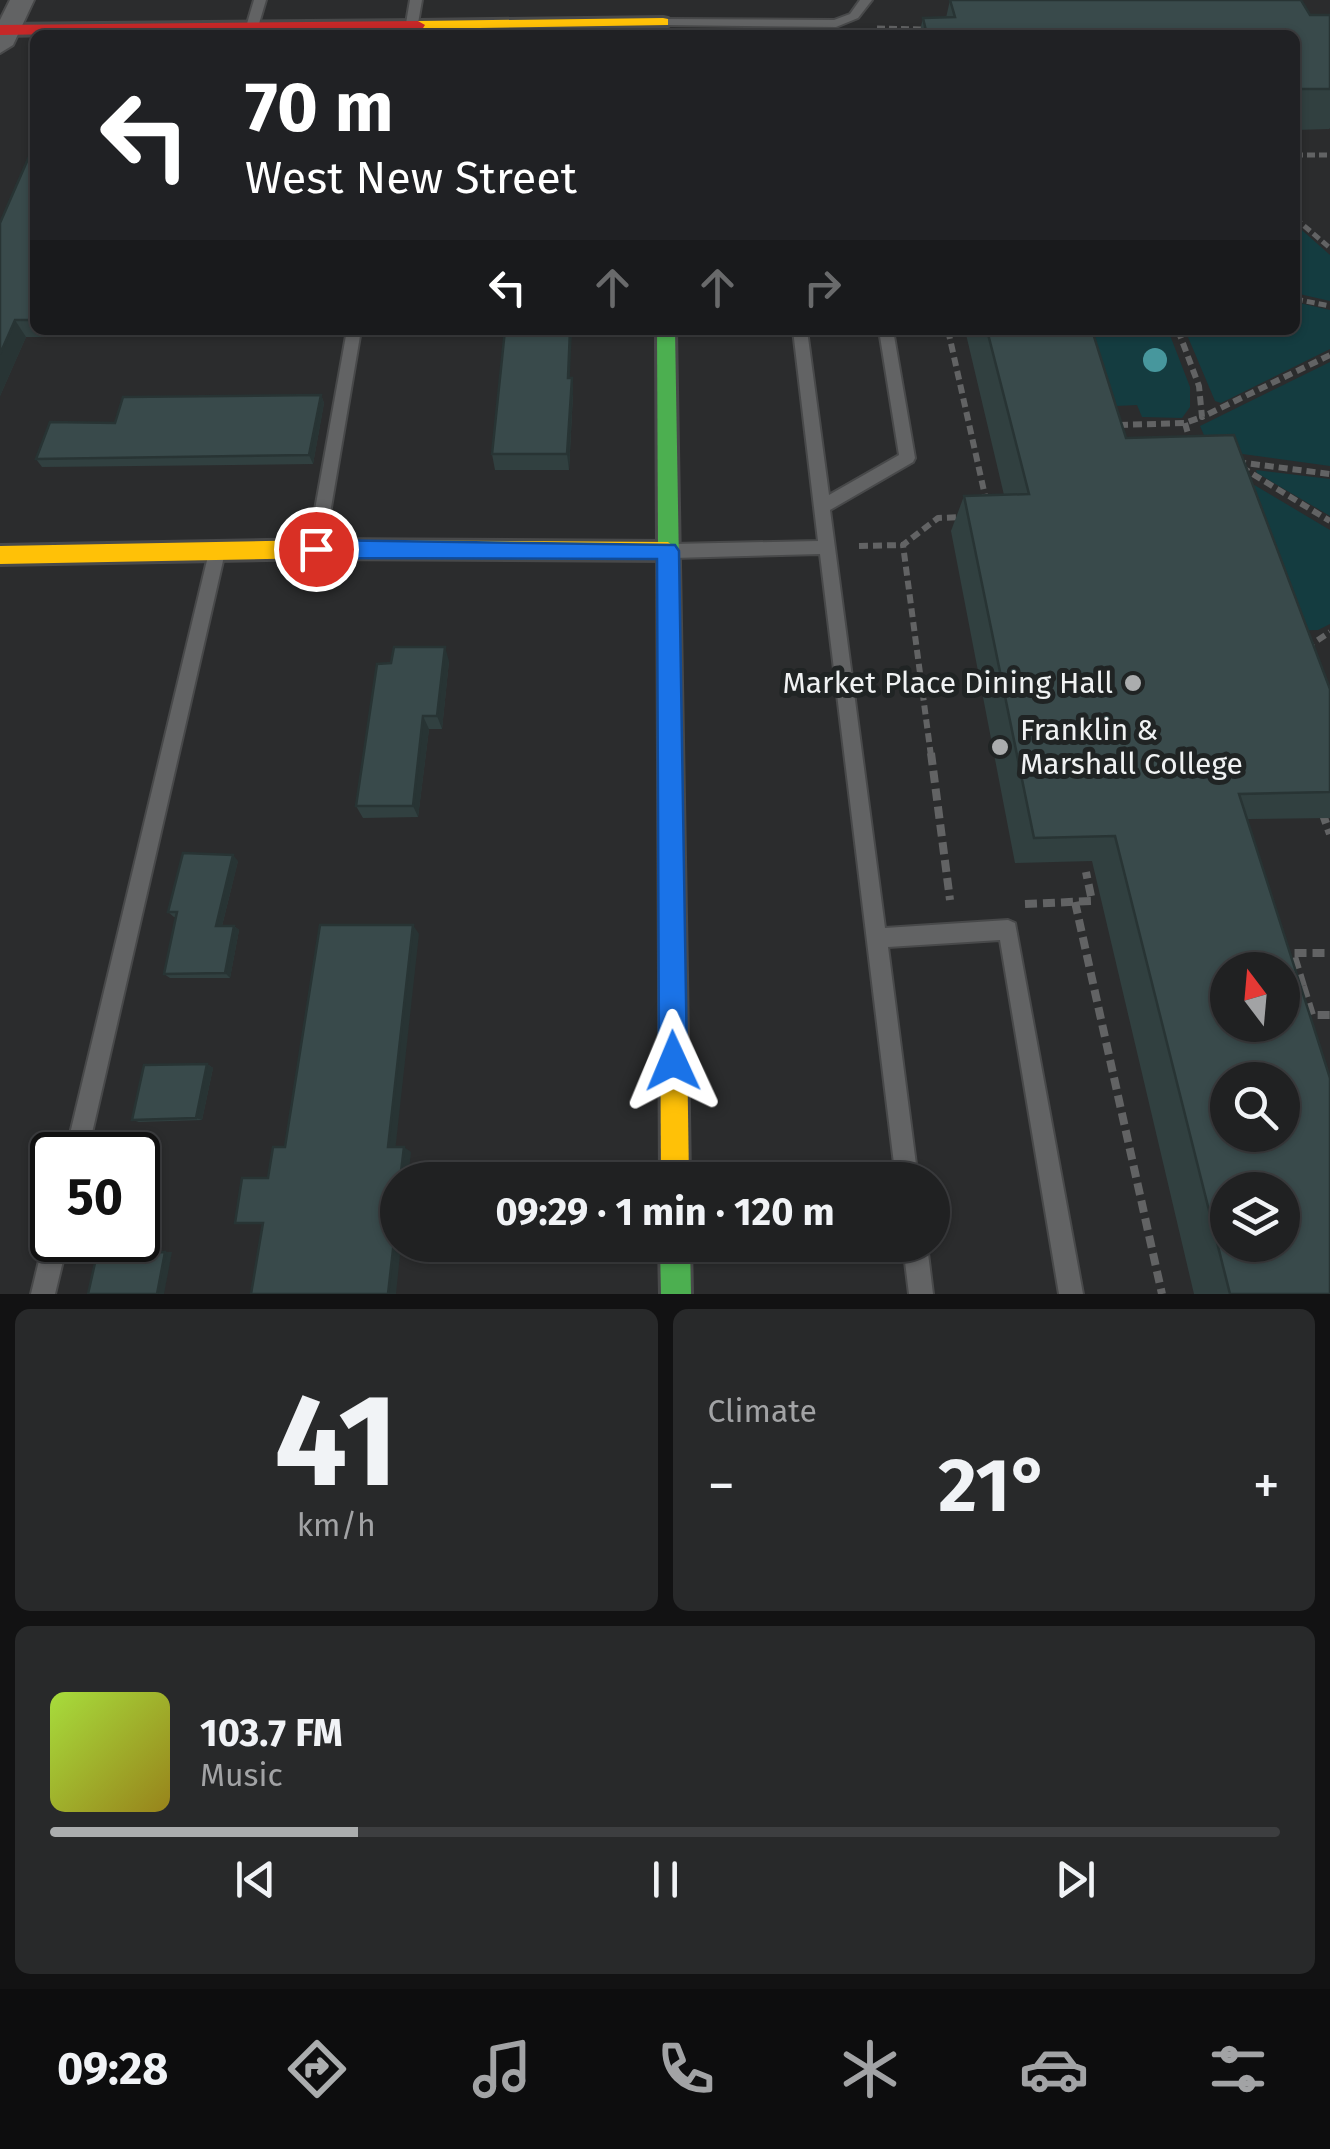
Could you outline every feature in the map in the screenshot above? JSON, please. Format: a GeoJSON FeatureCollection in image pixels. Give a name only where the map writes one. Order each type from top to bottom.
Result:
{"type":"FeatureCollection","features":[{"type":"Feature","properties":{"kind":"street"},"geometry":{"type":"LineString","coordinates":[[2,35],[22,0]]}},
{"type":"Feature","properties":{"kind":"street"},"geometry":{"type":"LineString","coordinates":[[219,30],[411,30],[663,19]]}},
{"type":"Feature","properties":{"kind":"street"},"geometry":{"type":"LineString","coordinates":[[2,35],[30,34]]}},
{"type":"Feature","properties":{"kind":"street"},"geometry":{"type":"LineString","coordinates":[[666,335],[674,1162]]}},
{"type":"Feature","properties":{"kind":"street"},"geometry":{"type":"LineString","coordinates":[[0,555],[316,549],[668,551]]}},
{"type":"Feature","properties":{"kind":"street"},"geometry":{"type":"LineString","coordinates":[[675,1262],[676,1294]]}},
{"type":"Feature","properties":{"kind":"lane"},"geometry":{"type":"LineString","coordinates":[[252,27],[260,0]]}},
{"type":"Feature","properties":{"kind":"lane"},"geometry":{"type":"LineString","coordinates":[[411,30],[416,0]]}},
{"type":"Feature","properties":{"kind":"lane"},"geometry":{"type":"LineString","coordinates":[[663,19],[837,30],[866,0]]}},
{"type":"Feature","properties":{"kind":"lane"},"geometry":{"type":"LineString","coordinates":[[316,549],[353,335]]}},
{"type":"Feature","properties":{"kind":"lane"},"geometry":{"type":"LineString","coordinates":[[801,335],[906,1162]]}},
{"type":"Feature","properties":{"kind":"lane"},"geometry":{"type":"LineString","coordinates":[[822,507],[907,458],[887,335]]}},
{"type":"Feature","properties":{"kind":"lane"},"geometry":{"type":"LineString","coordinates":[[668,551],[828,547]]}},
{"type":"Feature","properties":{"kind":"lane"},"geometry":{"type":"LineString","coordinates":[[81,1132],[217,550]]}},
{"type":"Feature","properties":{"kind":"lane"},"geometry":{"type":"LineString","coordinates":[[878,938],[1008,930],[1071,1294]]}},
{"type":"Feature","properties":{"kind":"lane"},"geometry":{"type":"LineString","coordinates":[[43,1294],[51,1262]]}},
{"type":"Feature","properties":{"kind":"lane"},"geometry":{"type":"LineString","coordinates":[[917,1262],[921,1294]]}},
{"type":"Feature","properties":{"kind":"path"},"geometry":{"type":"LineString","coordinates":[[919,30],[929,28]]}},
{"type":"Feature","properties":{"kind":"path"},"geometry":{"type":"LineString","coordinates":[[1300,155],[1330,154]]}},
{"type":"Feature","properties":{"kind":"path"},"geometry":{"type":"LineString","coordinates":[[1300,222],[1330,248]]}},
{"type":"Feature","properties":{"kind":"path"},"geometry":{"type":"LineString","coordinates":[[1300,300],[1330,306]]}},
{"type":"Feature","properties":{"kind":"path"},"geometry":{"type":"LineString","coordinates":[[949,335],[989,516]]}},
{"type":"Feature","properties":{"kind":"path"},"geometry":{"type":"LineString","coordinates":[[1180,335],[1199,386],[1202,417]]}},
{"type":"Feature","properties":{"kind":"path"},"geometry":{"type":"LineString","coordinates":[[1122,435],[1119,424],[1184,423],[1202,417],[1330,354]]}},
{"type":"Feature","properties":{"kind":"path"},"geometry":{"type":"LineString","coordinates":[[1184,423],[1193,449]]}},
{"type":"Feature","properties":{"kind":"path"},"geometry":{"type":"LineString","coordinates":[[1330,474],[1232,461],[1330,521]]}},
{"type":"Feature","properties":{"kind":"path"},"geometry":{"type":"LineString","coordinates":[[828,547],[903,546],[938,518],[972,516]]}},
{"type":"Feature","properties":{"kind":"path"},"geometry":{"type":"LineString","coordinates":[[903,546],[951,908]]}},
{"type":"Feature","properties":{"kind":"path"},"geometry":{"type":"LineString","coordinates":[[1301,652],[1330,632]]}},
{"type":"Feature","properties":{"kind":"path"},"geometry":{"type":"LineString","coordinates":[[1317,798],[1330,834]]}},
{"type":"Feature","properties":{"kind":"path"},"geometry":{"type":"LineString","coordinates":[[1075,902],[1162,1294]]}},
{"type":"Feature","properties":{"kind":"path"},"geometry":{"type":"LineString","coordinates":[[1330,953],[1292,953],[1298,986],[1312,1016],[1330,1015]]}},
{"type":"Feature","properties":{"kind":"shaded area"},"geometry":{"type":"Polygon","coordinates":[[[1300,228],[1330,255],[1330,301],[1300,294],[1300,228]]]}},
{"type":"Feature","properties":{"kind":"shaded area"},"geometry":{"type":"Polygon","coordinates":[[[1300,303],[1330,310],[1330,349],[1221,403],[1215,401],[1187,335],[1300,335],[1300,303]]]}},
{"type":"Feature","properties":{"kind":"shaded area"},"geometry":{"type":"Polygon","coordinates":[[[1072,335],[1170,335],[1190,387],[1190,407],[1182,418],[1142,417],[1137,405],[1095,407],[1072,335]]]}},
{"type":"Feature","properties":{"kind":"shaded area"},"geometry":{"type":"Polygon","coordinates":[[[1330,362],[1330,466],[1228,452],[1207,442],[1200,426],[1330,362]]]}},
{"type":"Feature","properties":{"kind":"shaded area"},"geometry":{"type":"Polygon","coordinates":[[[1219,464],[1330,530],[1330,624],[1318,630],[1280,631],[1219,464]]]}},
{"type":"Feature","properties":{"kind":"shaded area"},"geometry":{"type":"Polygon","coordinates":[[[1256,470],[1330,479],[1330,516],[1257,473],[1256,470]]]}},
{"type":"Feature","properties":{"kind":"building"},"geometry":{"type":"Polygon","coordinates":[[[950,0],[1301,0],[1310,15],[1330,15],[1330,89],[1300,89],[1300,30],[926,30],[923,18],[955,17],[950,0]]]}},
{"type":"Feature","properties":{"kind":"building"},"geometry":{"type":"Polygon","coordinates":[[[30,154],[30,320],[15,320],[0,354],[0,223],[30,154]]]}},
{"type":"Feature","properties":{"kind":"building"},"geometry":{"type":"Polygon","coordinates":[[[504,335],[570,335],[568,378],[572,378],[567,454],[492,454],[504,335]]]}},
{"type":"Feature","properties":{"kind":"building"},"geometry":{"type":"Polygon","coordinates":[[[988,335],[1094,335],[1126,438],[1234,435],[1330,689],[1330,792],[1239,794],[1290,952],[1210,952],[1210,1042],[1300,1042],[1300,984],[1330,1078],[1330,1294],[1230,1294],[1222,1262],[1300,1262],[1300,1172],[1210,1172],[1210,1214],[1115,836],[1034,838],[964,496],[1029,494],[988,335]]]}},
{"type":"Feature","properties":{"kind":"building"},"geometry":{"type":"Polygon","coordinates":[[[321,395],[309,455],[36,459],[50,422],[115,423],[123,397],[321,395]]]}},
{"type":"Feature","properties":{"kind":"building"},"geometry":{"type":"Polygon","coordinates":[[[394,647],[445,647],[437,716],[423,716],[413,806],[356,806],[377,664],[391,663],[394,647]]]}},
{"type":"Feature","properties":{"kind":"building"},"geometry":{"type":"Polygon","coordinates":[[[183,853],[233,855],[216,926],[234,926],[225,973],[164,974],[177,912],[168,912],[183,853]]]}},
{"type":"Feature","properties":{"kind":"building"},"geometry":{"type":"Polygon","coordinates":[[[320,925],[413,925],[388,1147],[404,1147],[402,1162],[380,1162],[380,1262],[392,1262],[388,1294],[251,1294],[263,1223],[235,1223],[242,1178],[268,1178],[273,1147],[285,1147],[320,925]]]}},
{"type":"Feature","properties":{"kind":"building"},"geometry":{"type":"Polygon","coordinates":[[[207,1064],[196,1118],[132,1120],[144,1065],[207,1064]]]}},
{"type":"Feature","properties":{"kind":"building"},"geometry":{"type":"Polygon","coordinates":[[[160,1252],[165,1252],[157,1294],[88,1294],[95,1262],[160,1262],[160,1252]]]}},
{"type":"Feature","properties":{"kind":"traffic: fast"},"geometry":{"type":"LineString","coordinates":[[666,335],[673,975]]}},
{"type":"Feature","properties":{"kind":"traffic: fast"},"geometry":{"type":"LineString","coordinates":[[675,1262],[676,1294]]}},
{"type":"Feature","properties":{"kind":"traffic: slow"},"geometry":{"type":"LineString","coordinates":[[418,25],[663,22]]}},
{"type":"Feature","properties":{"kind":"traffic: slow"},"geometry":{"type":"LineString","coordinates":[[0,555],[316,549],[668,551]]}},
{"type":"Feature","properties":{"kind":"traffic: slow"},"geometry":{"type":"LineString","coordinates":[[673,975],[675,1162]]}},
{"type":"Feature","properties":{"kind":"traffic: jam"},"geometry":{"type":"LineString","coordinates":[[0,30],[418,25]]}},
{"type":"Feature","properties":{"kind":"place","name":"Market Place Dining Hall"},"geometry":{"type":"Point","coordinates":[1133,683]}},
{"type":"Feature","properties":{"kind":"place","name":"Franklin & Marshall College"},"geometry":{"type":"Point","coordinates":[1000,747]}},
{"type":"Feature","properties":{"kind":"route"},"geometry":{"type":"LineString","coordinates":[[316,549],[668,551],[673,1061]]}}]}
